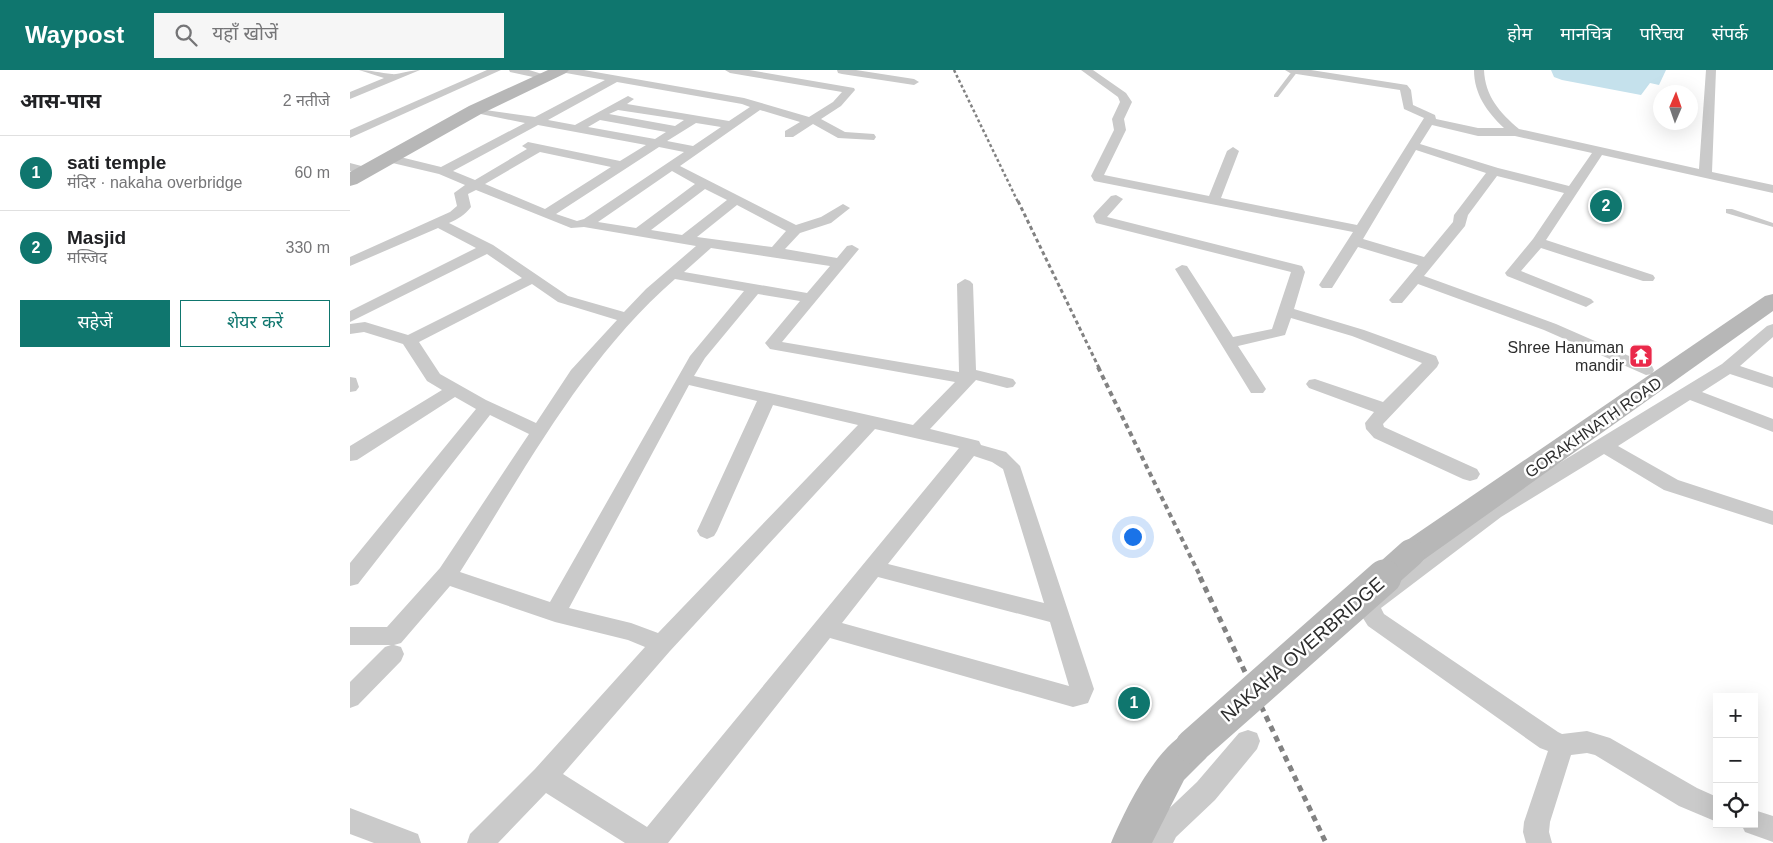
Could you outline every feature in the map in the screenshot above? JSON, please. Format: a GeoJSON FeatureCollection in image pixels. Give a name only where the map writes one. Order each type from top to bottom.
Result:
{"type":"FeatureCollection","features":[{"type":"Feature","properties":{"kind":"street"},"geometry":{"type":"LineString","coordinates":[[364,70],[395,78]]}},
{"type":"Feature","properties":{"kind":"street"},"geometry":{"type":"LineString","coordinates":[[350,96],[415,70]]}},
{"type":"Feature","properties":{"kind":"street"},"geometry":{"type":"LineString","coordinates":[[350,134],[496,70]]}},
{"type":"Feature","properties":{"kind":"street"},"geometry":{"type":"LineString","coordinates":[[514,70],[554,73]]}},
{"type":"Feature","properties":{"kind":"street"},"geometry":{"type":"LineString","coordinates":[[566,70],[760,105],[789,116],[810,119],[824,124],[842,135],[870,137]]}},
{"type":"Feature","properties":{"kind":"street"},"geometry":{"type":"LineString","coordinates":[[730,70],[850,90],[837,104],[810,119],[789,134]]}},
{"type":"Feature","properties":{"kind":"street"},"geometry":{"type":"LineString","coordinates":[[775,77],[787,70]]}},
{"type":"Feature","properties":{"kind":"street"},"geometry":{"type":"LineString","coordinates":[[822,85],[843,70],[914,82]]}},
{"type":"Feature","properties":{"kind":"street"},"geometry":{"type":"LineString","coordinates":[[1086,70],[1122,95],[1126,102],[1118,119],[1120,130],[1097,176],[1099,178],[1358,236],[1427,263]]}},
{"type":"Feature","properties":{"kind":"street"},"geometry":{"type":"LineString","coordinates":[[1293,70],[1332,73],[1403,87],[1406,90],[1408,107],[1431,117],[1327,285]]}},
{"type":"Feature","properties":{"kind":"street"},"geometry":{"type":"LineString","coordinates":[[1479,70],[1488,106],[1496,116],[1515,132]]}},
{"type":"Feature","properties":{"kind":"street"},"geometry":{"type":"LineString","coordinates":[[1705,174],[1710,118],[1710,70]]}},
{"type":"Feature","properties":{"kind":"street"},"geometry":{"type":"LineString","coordinates":[[350,180],[357,169],[388,158],[475,110],[554,73]]}},
{"type":"Feature","properties":{"kind":"street"},"geometry":{"type":"LineString","coordinates":[[442,171],[615,79]]}},
{"type":"Feature","properties":{"kind":"street"},"geometry":{"type":"LineString","coordinates":[[576,129],[653,85]]}},
{"type":"Feature","properties":{"kind":"street"},"geometry":{"type":"LineString","coordinates":[[388,158],[442,171],[576,225],[589,222],[760,105]]}},
{"type":"Feature","properties":{"kind":"street"},"geometry":{"type":"LineString","coordinates":[[617,106],[732,125]]}},
{"type":"Feature","properties":{"kind":"street"},"geometry":{"type":"LineString","coordinates":[[475,110],[695,150]]}},
{"type":"Feature","properties":{"kind":"street"},"geometry":{"type":"LineString","coordinates":[[599,116],[676,130]]}},
{"type":"Feature","properties":{"kind":"street"},"geometry":{"type":"LineString","coordinates":[[546,214],[694,119]]}},
{"type":"Feature","properties":{"kind":"street"},"geometry":{"type":"LineString","coordinates":[[1429,121],[1478,132],[1515,132],[1773,189]]}},
{"type":"Feature","properties":{"kind":"street"},"geometry":{"type":"LineString","coordinates":[[500,140],[622,165]]}},
{"type":"Feature","properties":{"kind":"street"},"geometry":{"type":"LineString","coordinates":[[1412,145],[1494,171],[1573,191]]}},
{"type":"Feature","properties":{"kind":"street"},"geometry":{"type":"LineString","coordinates":[[350,262],[462,210],[464,207],[460,195],[538,148]]}},
{"type":"Feature","properties":{"kind":"street"},"geometry":{"type":"LineString","coordinates":[[1586,302],[1512,273],[1538,242],[1600,151]]}},
{"type":"Feature","properties":{"kind":"street"},"geometry":{"type":"LineString","coordinates":[[1213,202],[1233,152]]}},
{"type":"Feature","properties":{"kind":"street"},"geometry":{"type":"LineString","coordinates":[[672,166],[795,230]]}},
{"type":"Feature","properties":{"kind":"street"},"geometry":{"type":"LineString","coordinates":[[1397,300],[1460,223],[1461,215],[1494,171]]}},
{"type":"Feature","properties":{"kind":"street"},"geometry":{"type":"LineString","coordinates":[[638,233],[704,183]]}},
{"type":"Feature","properties":{"kind":"street"},"geometry":{"type":"LineString","coordinates":[[684,240],[736,199]]}},
{"type":"Feature","properties":{"kind":"street"},"geometry":{"type":"LineString","coordinates":[[1116,199],[1100,216],[1101,220],[1297,269],[1298,272],[1279,332],[1229,343]]}},
{"type":"Feature","properties":{"kind":"street"},"geometry":{"type":"LineString","coordinates":[[775,252],[795,230],[826,220],[844,208]]}},
{"type":"Feature","properties":{"kind":"street"},"geometry":{"type":"LineString","coordinates":[[438,222],[488,248],[563,299],[627,318]]}},
{"type":"Feature","properties":{"kind":"street"},"geometry":{"type":"LineString","coordinates":[[589,222],[589,225],[592,227],[775,252],[839,263]]}},
{"type":"Feature","properties":{"kind":"street"},"geometry":{"type":"LineString","coordinates":[[1538,242],[1648,278]]}},
{"type":"Feature","properties":{"kind":"street"},"geometry":{"type":"LineString","coordinates":[[350,636],[393,636],[448,574],[577,374],[651,292],[708,243]]}},
{"type":"Feature","properties":{"kind":"street"},"geometry":{"type":"LineString","coordinates":[[350,317],[488,248]]}},
{"type":"Feature","properties":{"kind":"street"},"geometry":{"type":"LineString","coordinates":[[852,249],[774,340],[776,346],[1007,383]]}},
{"type":"Feature","properties":{"kind":"street"},"geometry":{"type":"LineString","coordinates":[[1182,269],[1257,389]]}},
{"type":"Feature","properties":{"kind":"street"},"geometry":{"type":"LineString","coordinates":[[672,274],[810,298]]}},
{"type":"Feature","properties":{"kind":"street"},"geometry":{"type":"LineString","coordinates":[[408,341],[533,278]]}},
{"type":"Feature","properties":{"kind":"street"},"geometry":{"type":"LineString","coordinates":[[1415,278],[1550,327],[1646,370]]}},
{"type":"Feature","properties":{"kind":"street"},"geometry":{"type":"LineString","coordinates":[[916,433],[969,376],[965,284]]}},
{"type":"Feature","properties":{"kind":"street"},"geometry":{"type":"LineString","coordinates":[[555,613],[698,356],[755,288]]}},
{"type":"Feature","properties":{"kind":"street"},"geometry":{"type":"LineString","coordinates":[[1286,312],[1358,333],[1430,360],[1431,362],[1374,423],[1375,429],[1380,434],[1470,474]]}},
{"type":"Feature","properties":{"kind":"street"},"geometry":{"type":"LineString","coordinates":[[1713,808],[1688,797],[1601,746],[1580,742],[1562,744],[1549,740],[1376,620],[1370,611],[1370,604],[1494,512],[1728,368],[1771,313]]}},
{"type":"Feature","properties":{"kind":"street","name":"GORAKHNATH ROAD"},"geometry":{"type":"LineString","coordinates":[[1411,553],[1771,313]]}},
{"type":"Feature","properties":{"kind":"street"},"geometry":{"type":"LineString","coordinates":[[350,329],[365,327],[408,341],[420,354],[433,377],[486,408],[540,432]]}},
{"type":"Feature","properties":{"kind":"street"},"geometry":{"type":"LineString","coordinates":[[1728,368],[1773,383]]}},
{"type":"Feature","properties":{"kind":"street"},"geometry":{"type":"LineString","coordinates":[[544,777],[650,843],[972,445],[684,379]]}},
{"type":"Feature","properties":{"kind":"street"},"geometry":{"type":"LineString","coordinates":[[350,382],[350,387]]}},
{"type":"Feature","properties":{"kind":"street"},"geometry":{"type":"LineString","coordinates":[[1315,384],[1387,410]]}},
{"type":"Feature","properties":{"kind":"street"},"geometry":{"type":"LineString","coordinates":[[350,455],[454,390]]}},
{"type":"Feature","properties":{"kind":"street"},"geometry":{"type":"LineString","coordinates":[[1688,393],[1773,426]]}},
{"type":"Feature","properties":{"kind":"street"},"geometry":{"type":"LineString","coordinates":[[707,531],[767,398]]}},
{"type":"Feature","properties":{"kind":"street"},"geometry":{"type":"LineString","coordinates":[[350,578],[358,557],[486,408]]}},
{"type":"Feature","properties":{"kind":"street"},"geometry":{"type":"LineString","coordinates":[[480,843],[544,777],[662,644],[870,423]]}},
{"type":"Feature","properties":{"kind":"street"},"geometry":{"type":"LineString","coordinates":[[1604,446],[1671,485],[1773,518]]}},
{"type":"Feature","properties":{"kind":"street"},"geometry":{"type":"LineString","coordinates":[[825,627],[1073,697],[1080,696],[1082,688],[1011,466],[1000,456],[970,448]]}},
{"type":"Feature","properties":{"kind":"street","name":"NAKAHA OVERBRIDGE"},"geometry":{"type":"LineString","coordinates":[[1131,843],[1171,768],[1193,746],[1411,553]]}},
{"type":"Feature","properties":{"kind":"street"},"geometry":{"type":"LineString","coordinates":[[873,568],[1059,616]]}},
{"type":"Feature","properties":{"kind":"street"},"geometry":{"type":"LineString","coordinates":[[448,574],[450,578],[555,613],[603,623],[662,644]]}},
{"type":"Feature","properties":{"kind":"street"},"geometry":{"type":"LineString","coordinates":[[350,698],[393,654]]}},
{"type":"Feature","properties":{"kind":"street"},"geometry":{"type":"LineString","coordinates":[[1159,843],[1167,828],[1206,791],[1248,741]]}},
{"type":"Feature","properties":{"kind":"street"},"geometry":{"type":"LineString","coordinates":[[1539,843],[1536,832],[1537,822],[1562,744]]}},
{"type":"Feature","properties":{"kind":"street"},"geometry":{"type":"LineString","coordinates":[[350,821],[400,842]]}},
{"type":"Feature","properties":{"kind":"street"},"geometry":{"type":"LineString","coordinates":[[1758,824],[1773,829]]}},
{"type":"Feature","properties":{"kind":"lane"},"geometry":{"type":"LineString","coordinates":[[1276,96],[1293,70]]}},
{"type":"Feature","properties":{"kind":"lane"},"geometry":{"type":"LineString","coordinates":[[1729,212],[1773,225]]}},
{"type":"Feature","properties":{"kind":"water"},"geometry":{"type":"Polygon","coordinates":[[[1551,70],[1666,70],[1659,85],[1650,83],[1641,95],[1554,77],[1551,70]]]}},
{"type":"Feature","properties":{"kind":"railway"},"geometry":{"type":"LineString","coordinates":[[954,70],[1018,202]]}},
{"type":"Feature","properties":{"kind":"railway"},"geometry":{"type":"LineString","coordinates":[[1018,201],[1099,368]]}},
{"type":"Feature","properties":{"kind":"railway"},"geometry":{"type":"LineString","coordinates":[[1098,367],[1201,578]]}},
{"type":"Feature","properties":{"kind":"railway"},"geometry":{"type":"LineString","coordinates":[[1200,577],[1326,843]]}},
{"type":"Feature","properties":{"kind":"place","name":"Masjid"},"geometry":{"type":"Point","coordinates":[1606,206]}},
{"type":"Feature","properties":{"kind":"place","name":"Shree Hanuman mandir"},"geometry":{"type":"Point","coordinates":[1641,356]}},
{"type":"Feature","properties":{"kind":"place","name":"sati temple"},"geometry":{"type":"Point","coordinates":[1134,703]}}]}
